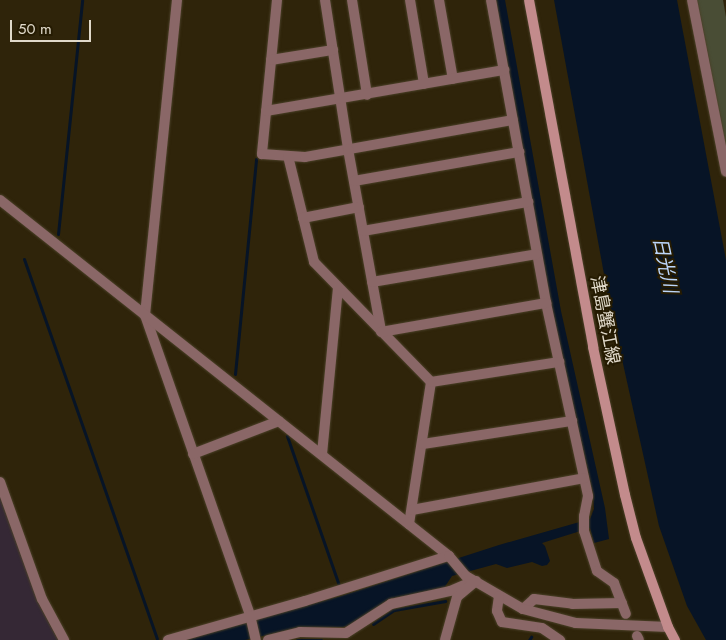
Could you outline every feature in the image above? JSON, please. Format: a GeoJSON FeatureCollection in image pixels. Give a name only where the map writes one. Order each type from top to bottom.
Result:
{"type":"FeatureCollection","features":[{"type":"Feature","properties":{"kind":"main road","name":"津島蟹江線"},"geometry":{"type":"LineString","coordinates":[[529,0],[592,347],[625,495],[636,538],[668,627],[675,640]]}},
{"type":"Feature","properties":{"kind":"street"},"geometry":{"type":"LineString","coordinates":[[177,0],[145,315],[250,616],[256,640]]}},
{"type":"Feature","properties":{"kind":"street"},"geometry":{"type":"LineString","coordinates":[[277,0],[262,154],[305,157],[513,120]]}},
{"type":"Feature","properties":{"kind":"street"},"geometry":{"type":"LineString","coordinates":[[325,0],[348,149],[381,332]]}},
{"type":"Feature","properties":{"kind":"street"},"geometry":{"type":"LineString","coordinates":[[352,0],[367,95]]}},
{"type":"Feature","properties":{"kind":"street"},"geometry":{"type":"LineString","coordinates":[[410,0],[424,84]]}},
{"type":"Feature","properties":{"kind":"street"},"geometry":{"type":"LineString","coordinates":[[439,0],[453,79]]}},
{"type":"Feature","properties":{"kind":"street"},"geometry":{"type":"LineString","coordinates":[[491,0],[546,303],[588,496],[584,516],[584,531],[598,571],[614,583],[626,614]]}},
{"type":"Feature","properties":{"kind":"street"},"geometry":{"type":"LineString","coordinates":[[692,0],[726,172]]}},
{"type":"Feature","properties":{"kind":"street"},"geometry":{"type":"LineString","coordinates":[[271,60],[333,50]]}},
{"type":"Feature","properties":{"kind":"street"},"geometry":{"type":"LineString","coordinates":[[266,111],[504,70]]}},
{"type":"Feature","properties":{"kind":"street"},"geometry":{"type":"LineString","coordinates":[[354,181],[519,152]]}},
{"type":"Feature","properties":{"kind":"street"},"geometry":{"type":"LineString","coordinates":[[288,156],[314,262],[431,382]]}},
{"type":"Feature","properties":{"kind":"street"},"geometry":{"type":"LineString","coordinates":[[0,200],[409,524],[450,558],[466,576],[476,580],[499,596],[523,609],[576,623],[668,627]]}},
{"type":"Feature","properties":{"kind":"street"},"geometry":{"type":"LineString","coordinates":[[363,231],[528,202]]}},
{"type":"Feature","properties":{"kind":"street"},"geometry":{"type":"LineString","coordinates":[[302,218],[359,207]]}},
{"type":"Feature","properties":{"kind":"street"},"geometry":{"type":"LineString","coordinates":[[372,282],[537,254]]}},
{"type":"Feature","properties":{"kind":"street"},"geometry":{"type":"LineString","coordinates":[[322,454],[338,288]]}},
{"type":"Feature","properties":{"kind":"street"},"geometry":{"type":"LineString","coordinates":[[381,332],[546,303]]}},
{"type":"Feature","properties":{"kind":"street"},"geometry":{"type":"LineString","coordinates":[[431,382],[559,362]]}},
{"type":"Feature","properties":{"kind":"street"},"geometry":{"type":"LineString","coordinates":[[409,524],[423,444],[431,382]]}},
{"type":"Feature","properties":{"kind":"street"},"geometry":{"type":"LineString","coordinates":[[193,454],[279,421]]}},
{"type":"Feature","properties":{"kind":"street"},"geometry":{"type":"LineString","coordinates":[[423,444],[572,421]]}},
{"type":"Feature","properties":{"kind":"street"},"geometry":{"type":"LineString","coordinates":[[412,510],[584,478]]}},
{"type":"Feature","properties":{"kind":"street"},"geometry":{"type":"LineString","coordinates":[[0,482],[42,599],[64,640]]}},
{"type":"Feature","properties":{"kind":"street"},"geometry":{"type":"LineString","coordinates":[[168,640],[450,558]]}},
{"type":"Feature","properties":{"kind":"street"},"geometry":{"type":"LineString","coordinates":[[268,640],[300,632],[346,633],[391,604],[450,592],[476,580]]}},
{"type":"Feature","properties":{"kind":"street"},"geometry":{"type":"LineString","coordinates":[[445,640],[457,596],[476,580]]}},
{"type":"Feature","properties":{"kind":"street"},"geometry":{"type":"LineString","coordinates":[[499,596],[497,611],[502,622],[542,628],[560,640]]}},
{"type":"Feature","properties":{"kind":"street"},"geometry":{"type":"LineString","coordinates":[[523,609],[534,598],[572,604],[622,603]]}},
{"type":"Feature","properties":{"kind":"shaded area"},"geometry":{"type":"Polygon","coordinates":[[[0,491],[40,606],[58,640],[0,640],[0,491]]]}},
{"type":"Feature","properties":{"kind":"green space"},"geometry":{"type":"Polygon","coordinates":[[[694,0],[723,0],[726,17],[726,161],[694,0]]]}},
{"type":"Feature","properties":{"kind":"water"},"geometry":{"type":"Polygon","coordinates":[[[496,0],[505,0],[561,311],[605,508],[609,539],[594,543],[590,528],[542,543],[545,546],[550,561],[547,565],[542,566],[532,562],[507,568],[496,564],[452,576],[444,588],[389,599],[351,625],[343,627],[302,627],[245,640],[187,640],[341,596],[499,545],[590,519],[594,509],[593,493],[552,314],[496,0]]]}},
{"type":"Feature","properties":{"kind":"water","name":"日光川"},"geometry":{"type":"Polygon","coordinates":[[[554,0],[677,0],[726,260],[726,640],[706,640],[687,606],[659,526],[608,296],[554,0]]]}},
{"type":"Feature","properties":{"kind":"waterway"},"geometry":{"type":"LineString","coordinates":[[58,234],[82,0]]}},
{"type":"Feature","properties":{"kind":"waterway"},"geometry":{"type":"LineString","coordinates":[[235,374],[256,159]]}},
{"type":"Feature","properties":{"kind":"waterway"},"geometry":{"type":"LineString","coordinates":[[24,259],[157,638]]}},
{"type":"Feature","properties":{"kind":"waterway"},"geometry":{"type":"LineString","coordinates":[[287,436],[339,585]]}},
{"type":"Feature","properties":{"kind":"waterway"},"geometry":{"type":"LineString","coordinates":[[373,624],[394,610],[445,601]]}},
{"type":"Feature","properties":{"kind":"waterway"},"geometry":{"type":"LineString","coordinates":[[297,640],[321,640]]}}]}
